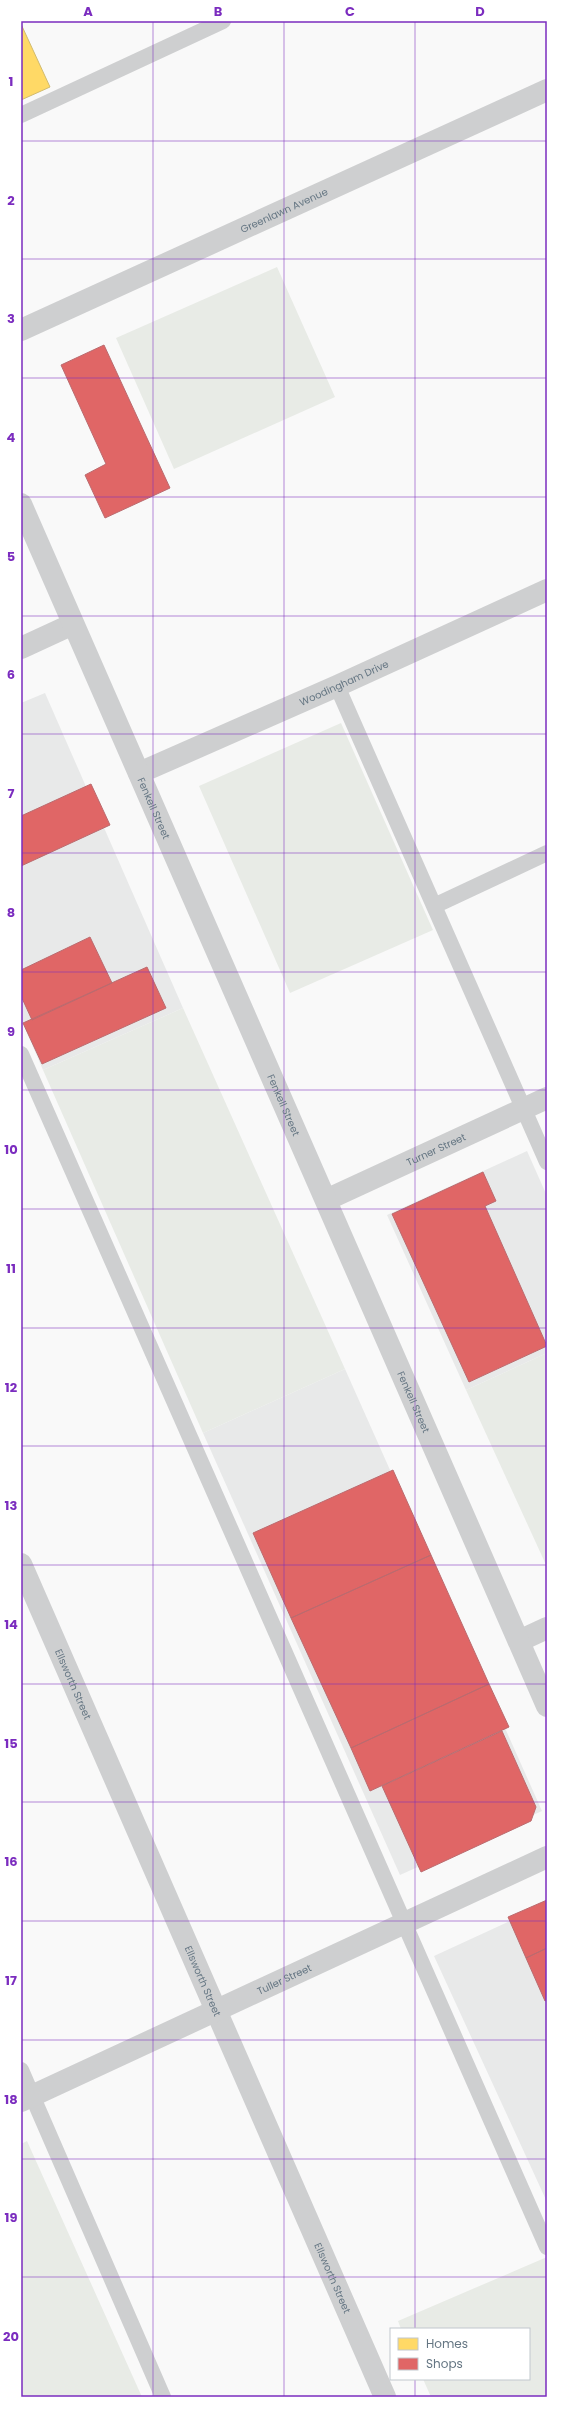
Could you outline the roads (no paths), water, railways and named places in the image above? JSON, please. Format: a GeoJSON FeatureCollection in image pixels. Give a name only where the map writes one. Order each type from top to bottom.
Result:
{"type":"FeatureCollection","features":[{"type":"Feature","properties":{"kind":"street","name":"Greenlawn Avenue"},"geometry":{"type":"LineString","coordinates":[[21,330],[547,90]]}},
{"type":"Feature","properties":{"kind":"street","name":"Fenkell Street"},"geometry":{"type":"LineString","coordinates":[[21,504],[547,1706]]}},
{"type":"Feature","properties":{"kind":"street","name":"Woodingham Drive"},"geometry":{"type":"LineString","coordinates":[[139,773],[337,686],[547,590]]}},
{"type":"Feature","properties":{"kind":"street"},"geometry":{"type":"LineString","coordinates":[[21,648],[73,624]]}},
{"type":"Feature","properties":{"kind":"street","name":"Turner Street"},"geometry":{"type":"LineString","coordinates":[[326,1200],[547,1098]]}},
{"type":"Feature","properties":{"kind":"street","name":"Ellsworth Street"},"geometry":{"type":"LineString","coordinates":[[21,1564],[385,2397]]}},
{"type":"Feature","properties":{"kind":"street"},"geometry":{"type":"LineString","coordinates":[[519,1642],[547,1628]]}},
{"type":"Feature","properties":{"kind":"street","name":"Tuller Street"},"geometry":{"type":"LineString","coordinates":[[27,2099],[547,1857]]}},
{"type":"Feature","properties":{"kind":"lane"},"geometry":{"type":"LineString","coordinates":[[21,114],[223,21]]}},
{"type":"Feature","properties":{"kind":"lane"},"geometry":{"type":"LineString","coordinates":[[337,686],[547,1162]]}},
{"type":"Feature","properties":{"kind":"lane"},"geometry":{"type":"LineString","coordinates":[[434,906],[547,853]]}},
{"type":"Feature","properties":{"kind":"lane"},"geometry":{"type":"LineString","coordinates":[[21,1054],[547,2247]]}},
{"type":"Feature","properties":{"kind":"lane"},"geometry":{"type":"LineString","coordinates":[[21,2070],[27,2099],[163,2397]]}}]}
